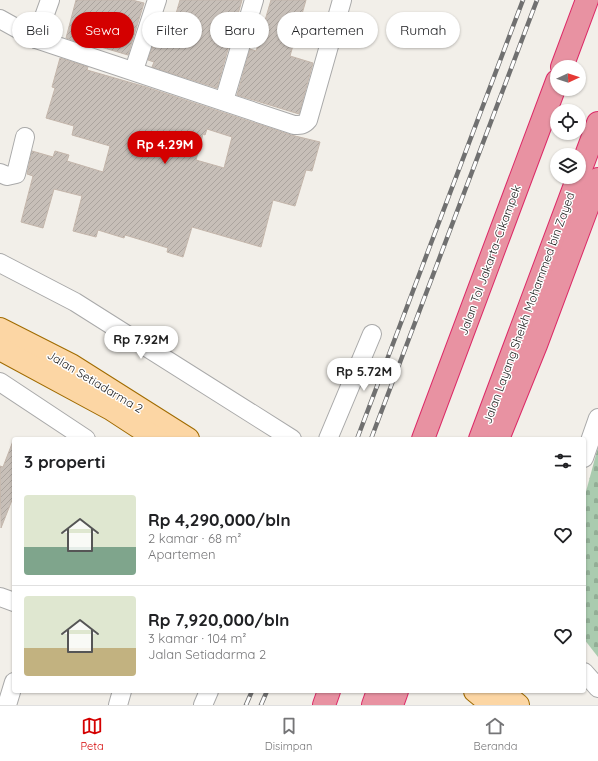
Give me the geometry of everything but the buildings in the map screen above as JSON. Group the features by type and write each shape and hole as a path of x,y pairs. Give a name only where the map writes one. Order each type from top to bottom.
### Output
{"highway":[{"path":"565,60 587,0"},
{"name":"Jalan Tol Jakarta–Cikampek","path":"424,437 551,96"},
{"path":"586,155 598,123"},
{"name":"Jalan Layang Sheikh Mohammed bin Zayed","path":"499,437 536,345 598,178"},
{"name":"Jalan Layang Sheikh Mohammed bin Zayed","path":"481,437 575,184"},
{"path":"509,437 598,204"},
{"path":"324,705 328,693"},
{"path":"373,705 377,693"},
{"path":"392,705 396,693"},
{"path":"403,705 407,693"}],"main road":[{"name":"Jalan Setiadarma 2","path":"0,329 71,365 185,437"},
{"name":"Jalan Setiadarma 2","path":"0,349 111,409 154,437"},
{"path":"477,693 492,705"},
{"path":"503,693 518,705"}],"street":[{"path":"46,12 50,0"},
{"path":"134,70 157,0"},
{"path":"224,101 254,0"},
{"path":"63,48 134,70 294,125 305,124 308,120 342,0"},
{"path":"0,18 12,25"},
{"path":"0,173 7,176 16,174 25,137"},
{"path":"0,264 76,302 289,437"},
{"path":"329,437 372,334"},
{"path":"0,382 83,437"},
{"path":"586,452 598,418"},
{"path":"0,597 12,601"},
{"path":"586,674 598,688"},
{"path":"7,705 12,689"},
{"path":"118,705 121,693"},
{"path":"203,705 208,693"}],"green space":[{"path":"598,447 598,657 586,642 586,492"}],"railway":[{"path":"358,437 523,0"},
{"path":"372,437 537,0"},
{"path":"246,705 251,693"},
{"path":"261,705 266,693"}]}
